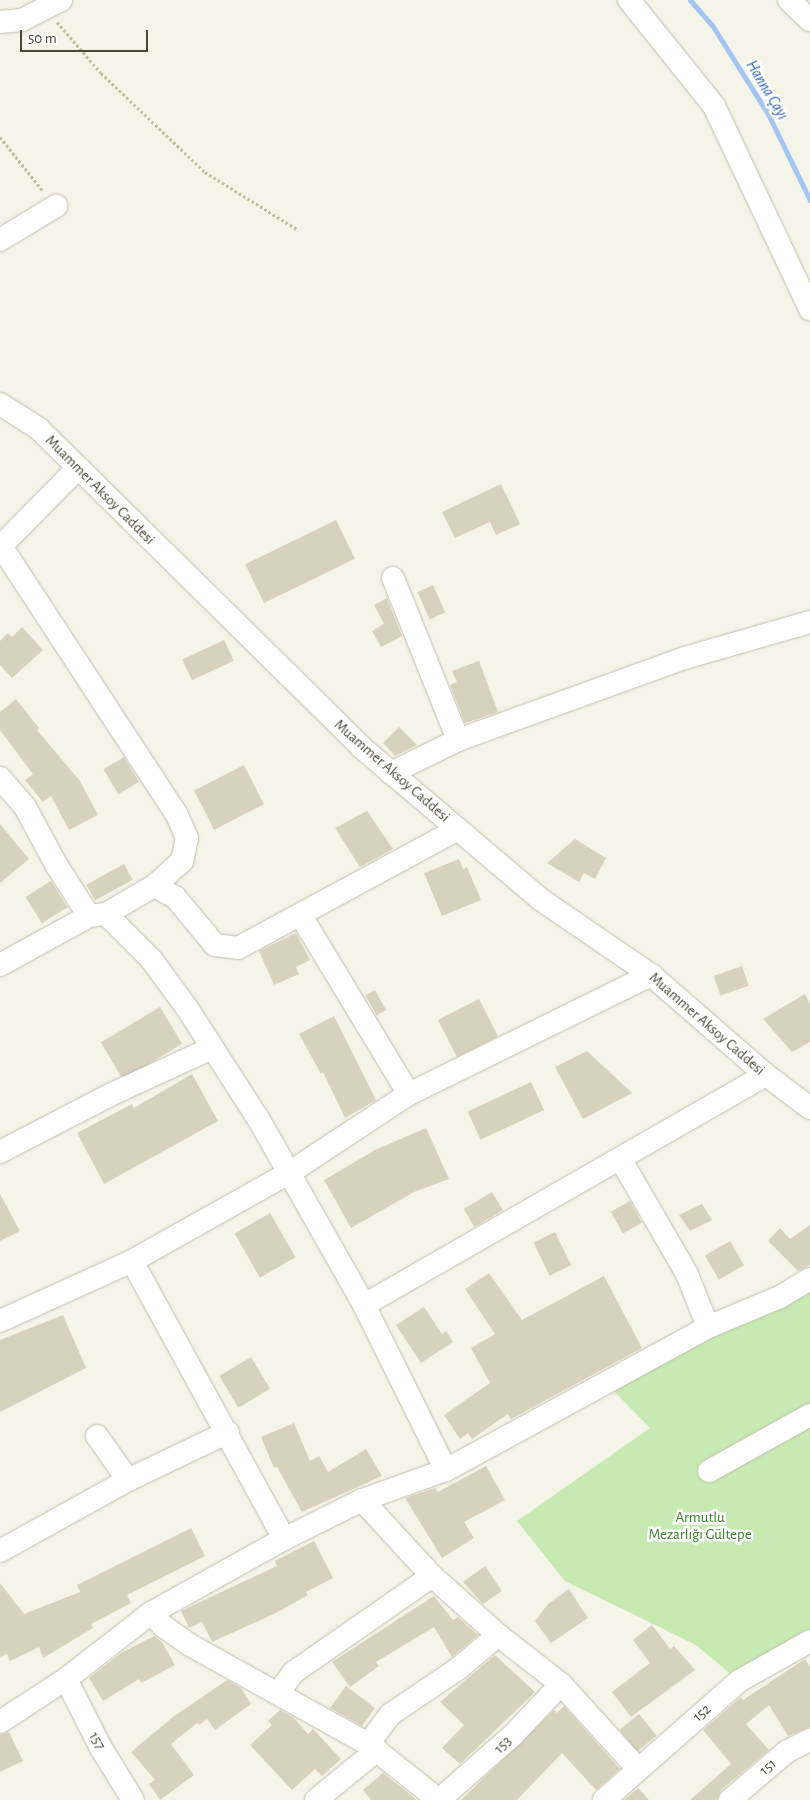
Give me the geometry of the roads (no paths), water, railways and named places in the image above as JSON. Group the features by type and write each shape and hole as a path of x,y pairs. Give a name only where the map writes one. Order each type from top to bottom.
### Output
{"street":[{"path":"789,0 810,20"},
{"path":"626,3 714,106 810,309"},
{"path":"0,22 22,20 53,4"},
{"path":"0,240 56,206"},
{"name":"Muammer Aksoy Caddesi","path":"0,404 38,428 361,747 540,899 651,975 766,1075 810,1108"},
{"path":"0,964 154,886 182,861 187,838 176,813 1,547 78,468"},
{"path":"393,578 458,740"},
{"path":"391,773 458,740 684,658 810,622"},
{"path":"0,778 25,807 57,866 98,915 151,959 212,1048 289,1173 364,1305 446,1470"},
{"path":"154,886 175,897 215,945 238,948 301,916 458,829"},
{"path":"301,916 409,1094"},
{"path":"0,1321 132,1261 289,1173 409,1094 651,975"},
{"path":"0,1152 110,1095 212,1048"},
{"path":"364,1305 621,1160 766,1075"},
{"path":"621,1160 687,1274 708,1327"},
{"path":"132,1261 228,1432 284,1539"},
{"path":"0,1722 66,1679 151,1613 284,1539 362,1500 446,1470 708,1327 780,1297 810,1279"},
{"path":"710,1471 810,1415"},
{"path":"0,1551 128,1480 228,1432"},
{"path":"97,1436 128,1480"},
{"path":"362,1500 432,1576 498,1635 561,1684 638,1769"},
{"path":"278,1693 294,1672 432,1576"},
{"path":"151,1613 163,1626 190,1645 373,1747 439,1800"},
{"path":"316,1800 373,1747 392,1714 459,1668 498,1635"},
{"name":"152","path":"604,1800 739,1681 810,1641"},
{"name":"157","path":"66,1679 101,1748 133,1800"},
{"name":"153","path":"439,1800 514,1735 561,1684"},
{"name":"151","path":"730,1800 786,1752 810,1740"}],"waterway":[{"name":"Hanna Çayı","path":"690,0 712,25 768,114 810,200"}],"park label":[{"name":"Armutlu Mezarlığı Gültepe","path":"700,1526"}]}
